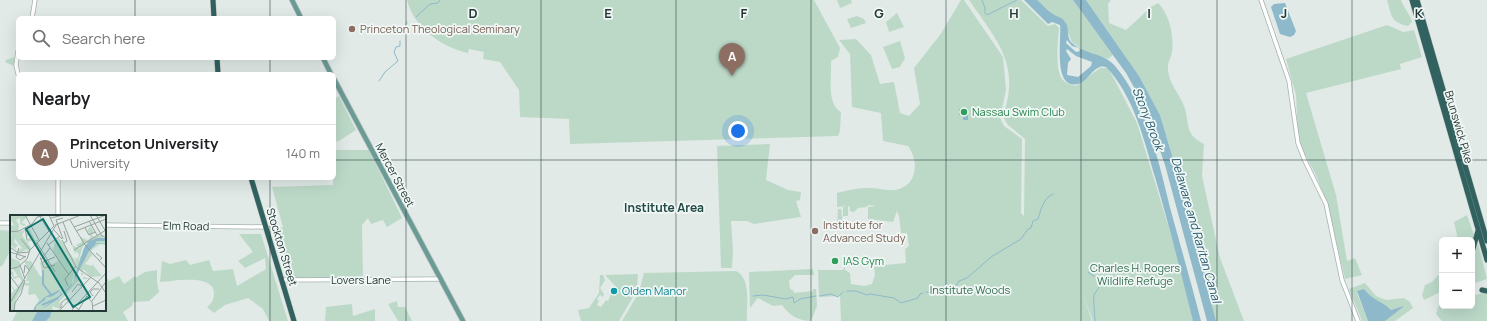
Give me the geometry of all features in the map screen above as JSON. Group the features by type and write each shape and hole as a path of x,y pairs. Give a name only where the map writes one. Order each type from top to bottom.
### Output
{"highway":[{"path":"213,0 214,16"},
{"name":"Brunswick Pike","path":"1412,0 1487,260"},
{"name":"Brunswick Pike","path":"1417,0 1487,241"},
{"path":"217,60 218,72"},
{"name":"Stockton Street","path":"252,180 294,321"},
{"path":"1475,241 1478,230"}],"main road":[{"path":"292,0 300,16"},
{"path":"323,60 330,72"},
{"name":"Mercer Street","path":"336,83 463,321"}],"street":[{"path":"31,16 35,0"},
{"path":"1262,0 1290,84 1298,143 1304,161 1326,204 1342,280 1358,321"},
{"path":"17,60 18,72"},
{"path":"58,180 58,215"},
{"name":"Elm Road","path":"106,224 266,227"},
{"name":"Lovers Lane","path":"281,280 441,279"}],"green space":[{"path":"407,0 814,0 840,48 838,57 831,61 831,89 833,103 841,112 840,131 838,136 570,144 569,119 520,117 519,90 500,62 483,59 484,52 469,49 468,53 458,50 430,35 416,19"},
{"path":"837,0 851,0 852,3 840,8"},
{"path":"961,0 964,0 1003,57 1006,90 1000,118 1004,126 1022,139 1021,213 1024,216 1025,139 1007,124 1003,116 1008,98 1008,67 997,41 969,0 1021,0 1048,26 1055,24 1059,28 1057,56 1059,71 1061,77 1067,83 1076,86 1100,68 1107,68 1111,73 1137,123 1197,321 1093,321 1083,295 1092,321 841,321 840,296 819,297 818,270 843,270 845,267 845,270 850,273 851,284 865,286 872,284 875,275 874,266 906,263 905,249 909,246 907,233 901,233 897,211 893,222 868,219 868,207 876,206 869,205 858,208 854,212 850,211 850,207 848,206 848,216 843,216 843,207 847,206 837,207 837,193 860,188 896,190 903,187 909,183 912,178 915,165 912,152 908,146 883,141 881,113 852,107 850,54 839,40 856,39 871,55 880,84 894,82 900,113 909,116 920,104 914,68 940,35"},
{"path":"1037,0 1073,0 1113,55 1108,59 1084,51 1072,42 1063,20 1053,14"},
{"path":"1086,0 1111,0 1108,4 1109,23 1126,30 1151,7 1158,3 1166,13 1172,33 1172,52 1168,65 1169,75 1172,84 1184,106 1190,132 1195,138 1204,144 1202,176 1220,258 1244,321 1216,321 1160,115 1139,76"},
{"path":"1387,0 1401,0 1412,22 1408,26 1393,18"},
{"path":"897,13 904,27 889,32 886,22"},
{"path":"857,16 864,19 866,23 851,28 847,19"},
{"path":"1387,25 1403,32 1414,30 1422,57 1400,64 1401,69 1306,93 1336,195 1347,261 1355,258 1362,275 1345,279 1328,205 1315,173 1302,149 1298,134 1296,95 1286,59"},
{"path":"900,41 905,58 900,67 892,69 883,47"},
{"path":"14,57 14,66 5,62 6,60"},
{"path":"339,96 356,130 337,142 336,139 336,98"},
{"path":"770,144 766,180 788,190 801,192 800,200 796,201 801,217 754,224 747,221 731,221 733,250 732,268 721,268 717,146"},
{"path":"336,150 369,150 402,218 387,227 383,220 371,224 368,218 362,225 363,280 288,280 273,231 283,227 272,187 333,185 333,180 336,180"},
{"path":"838,209 841,209 843,223 837,223"},
{"path":"1467,215 1474,237 1457,237 1454,222"},
{"path":"0,230 10,231 10,253 3,265 0,267"},
{"path":"239,234 261,234 288,321 269,321 263,309 248,298 225,305 214,313 207,307 212,302 214,294 212,287 208,283 192,280 160,282 162,261 170,264 186,260 190,265 209,260 213,271 233,269 237,286 266,269 265,258 245,268 238,261 253,252"},
{"path":"1478,243 1487,279 1475,283 1475,273 1475,250"},
{"path":"813,269 814,275 795,275 789,281 790,289 793,290 794,293 813,291 813,289 816,289 817,306 811,321 795,317 782,305 773,306 758,298 750,308 749,272"},
{"path":"157,270 159,292 149,301 133,302 132,306 123,312 128,321 46,321 50,317 52,311 106,311 106,277 109,281 119,276 124,284 135,276 135,278 145,272"},
{"path":"736,271 741,275 746,286 747,321 622,321 639,292 644,273"},
{"path":"638,274 637,290 619,321 581,321 578,310 589,308 599,293 600,275 603,275 605,280 600,288 604,294 603,297 600,295 597,299 599,301 597,305 601,307 606,300 608,301 611,294 613,295 618,289 605,275"},
{"path":"1439,274 1439,292 1424,300 1422,295 1425,285 1432,282"},
{"path":"1365,283 1376,296 1386,300 1404,298 1410,302 1413,308 1395,321 1385,321 1403,306 1391,310 1373,299 1364,289 1357,293 1368,321 1362,321 1349,289"},
{"path":"1487,292 1487,321 1442,321 1436,314 1439,305 1439,309 1475,309 1475,295"},
{"path":"397,301 398,307 405,307 412,321 398,321 388,304"},
{"path":"352,304 353,316 375,309 375,321 325,321 326,307"},
{"path":"17,311 37,311 32,321 12,321"}],"water":[{"name":"Stony Brook","path":"1024,0 1037,0 1062,19 1068,29 1071,42 1082,49 1110,61 1126,81 1136,98 1157,157 1201,321 1193,321 1147,148 1137,119 1124,91 1106,67 1097,68 1084,81 1078,84 1070,84 1064,79 1060,61 1060,25 1052,22 1048,24","holes":["1067,40 1072,46 1079,48 1080,51 1076,52 1066,43","1067,49 1076,56 1092,62 1091,66 1078,77 1067,75 1068,63 1071,59 1066,51"]},
{"path":"1073,0 1086,0 1139,76 1160,115 1216,321 1207,321 1165,165 1144,105 1126,73"},
{"path":"1285,3 1296,31 1294,35 1290,37 1280,34 1271,7 1274,4"},
{"name":"Nassau Swim Club","path":"959,109 968,109 968,120 963,120 963,117 966,115 959,115"},
{"path":"1364,289 1367,293 1391,310 1403,307 1385,321 1368,321 1357,291"},
{"path":"37,311 52,311 50,317 46,321 32,321"}],"waterway":[{"path":"416,17 430,4 438,3 440,0"},
{"path":"982,0 985,13 987,15 1017,0"},
{"path":"402,34 407,22"},
{"path":"379,81 385,72 398,61 394,52 396,47 400,46 400,41"},
{"path":"926,292 934,293 945,285 955,287 959,281 967,278 991,257 1021,239 1028,229 1031,228 1033,221 1038,219 1041,208 1047,198 1053,194"},
{"path":"1088,272 1101,281 1094,295 1095,321"},
{"path":"847,291 856,291 867,295 870,294 894,298 901,303 918,298 920,294 923,293"},
{"path":"820,296 831,294 838,297 843,292"},
{"path":"753,296 763,295 786,299 793,297 794,303 800,299 816,296"}],"place":[{"name":"Princeton Theological Seminary","path":"352,29"},
{"name":"Princeton University","path":"732,76"},
{"name":"Nassau Swim Club","path":"964,112"},
{"name":"Institute for Advanced Study","path":"815,231"},
{"name":"IAS Gym","path":"835,261"},
{"name":"Olden Manor","path":"614,291"}],"district":[{"name":"Institute Area","path":"664,208"}],"water label":[{"name":"Delaware and Raritan Canal","path":"1196,230"}],"park label":[{"name":"Charles H. Rogers Wildlife Refuge","path":"1135,274"},
{"name":"Institute Woods","path":"970,290"}]}
